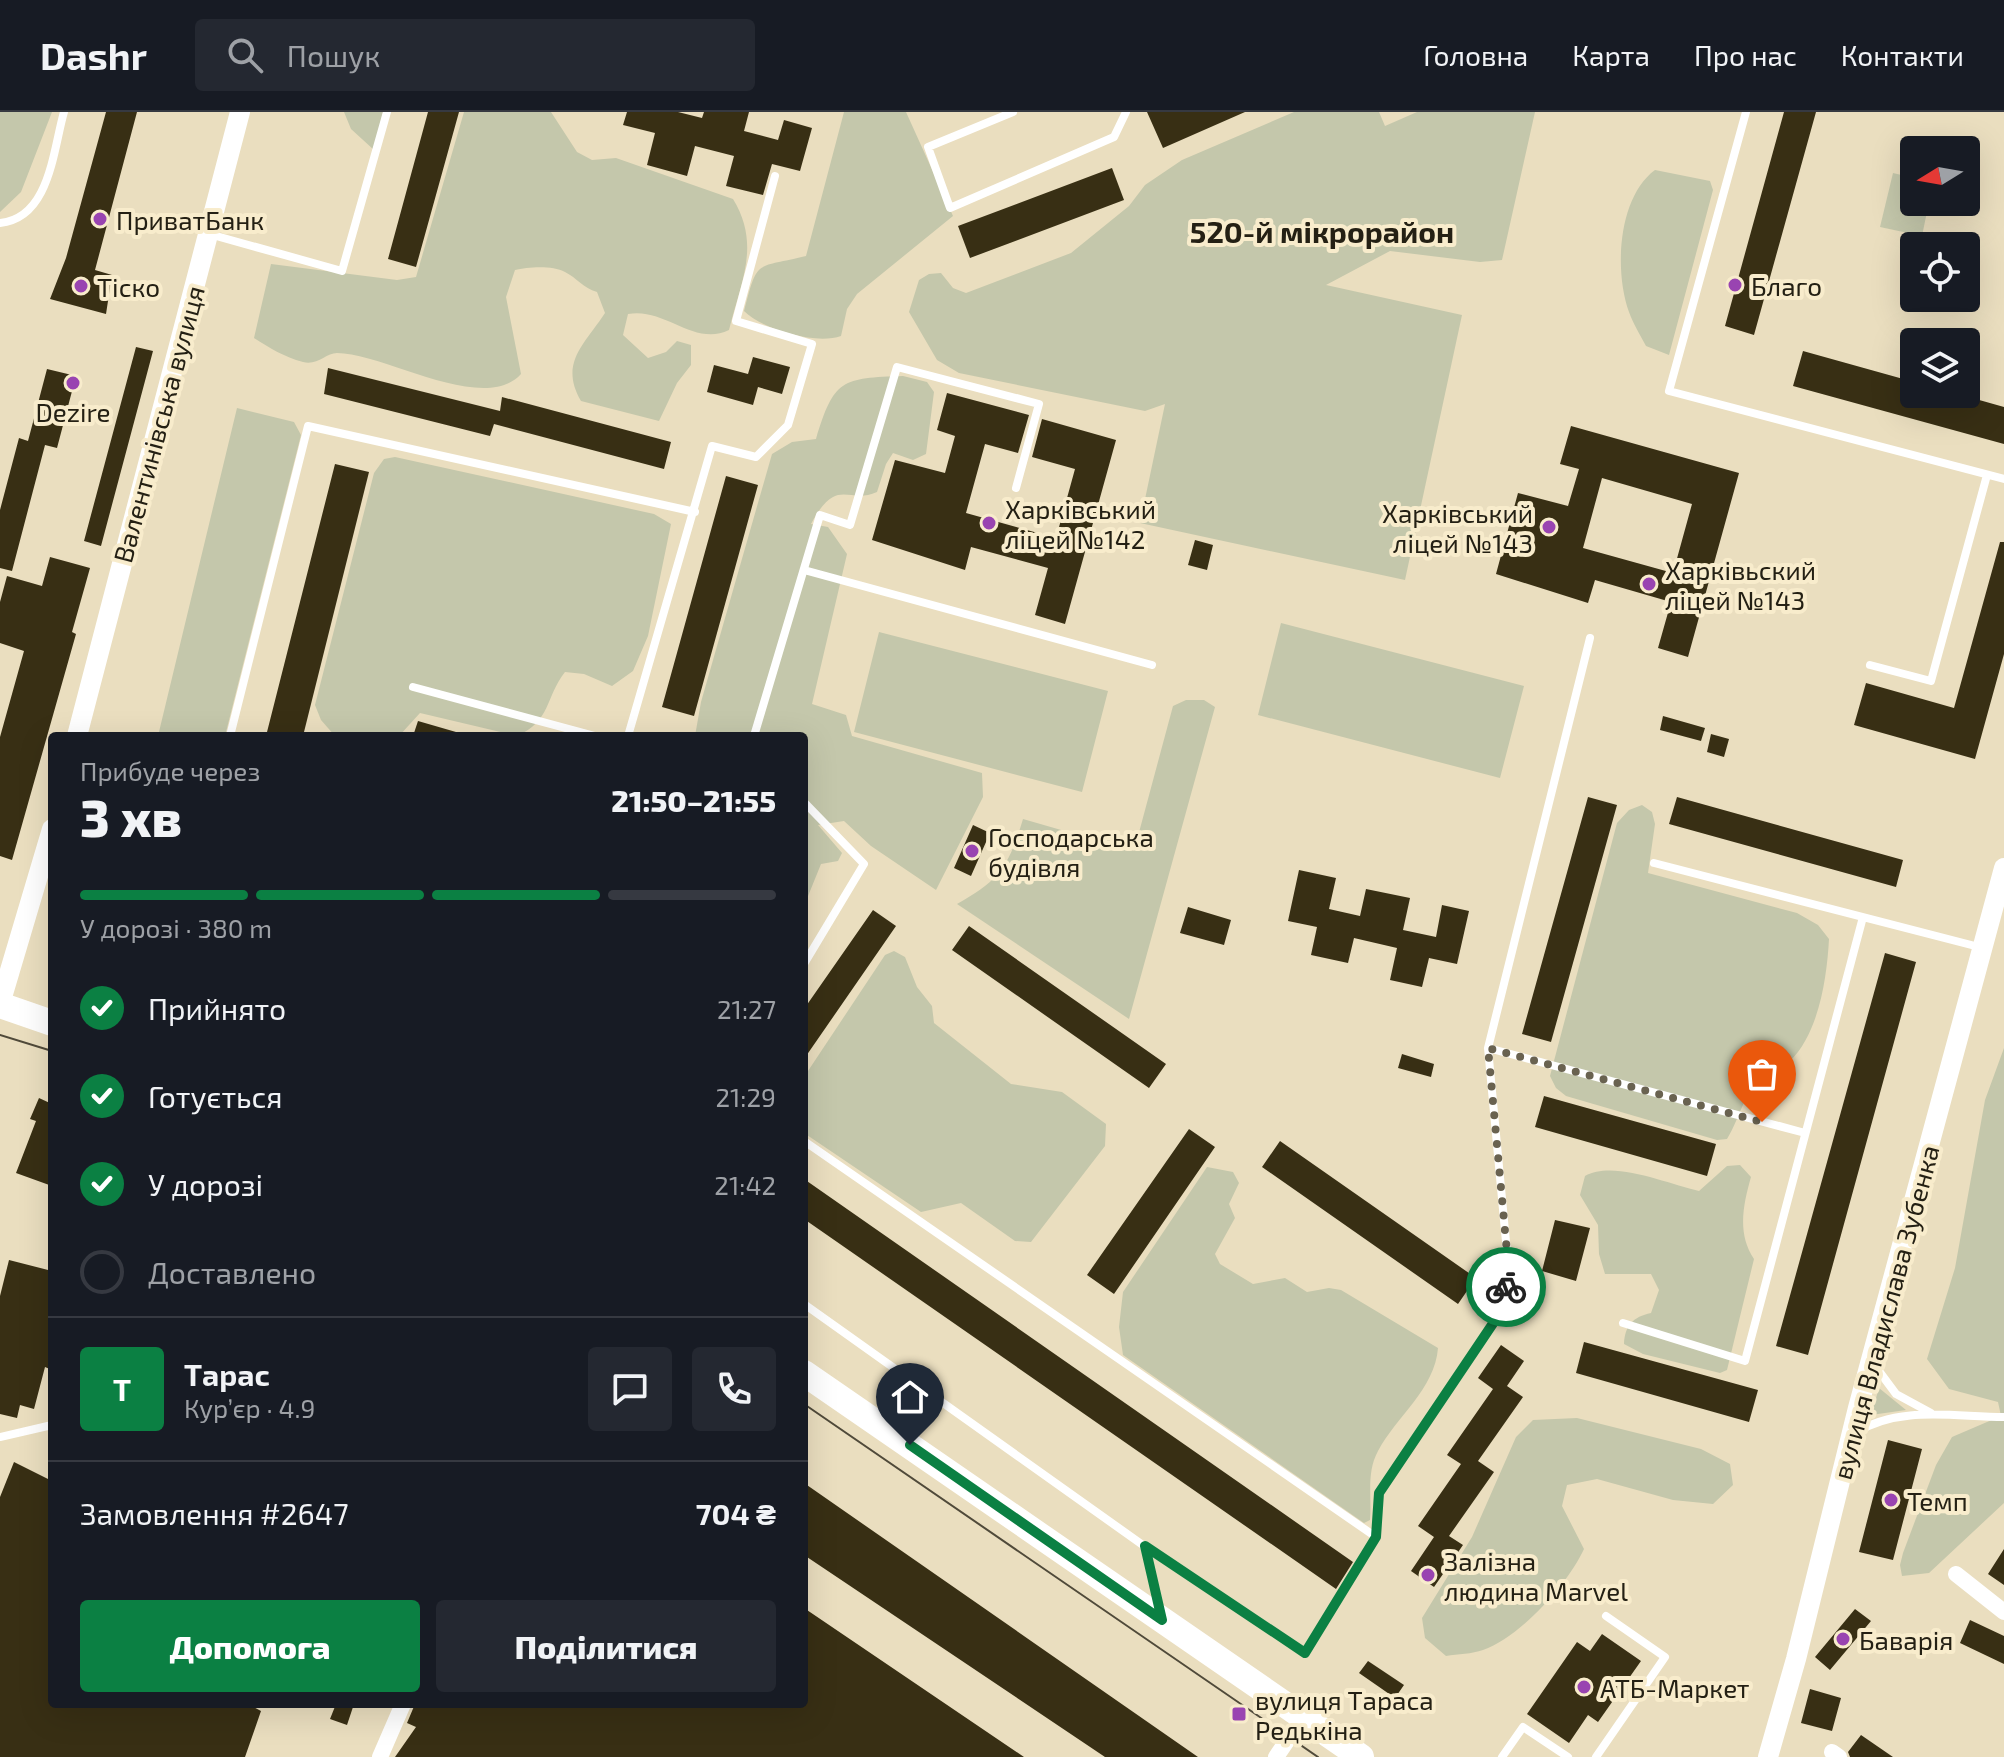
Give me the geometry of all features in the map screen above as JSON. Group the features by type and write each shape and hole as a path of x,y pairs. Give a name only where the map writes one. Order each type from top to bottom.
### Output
{"main road":[{"path":"0,1004 48,1022"},
{"path":"808,1376 1361,1757"}],"street":[{"name":"Валентинівська вулиця","path":"78,732 240,112"},
{"path":"0,1004 48,842"},
{"name":"вулиця Владислава Зубенка","path":"1768,1757 2004,868"},
{"path":"1956,1574 2004,1612"},
{"path":"380,1757 401,1708"},
{"path":"1276,1757 1304,1716"}],"lane":[{"path":"0,223 22,216 42,193 64,112"},
{"path":"207,234 342,271 387,112"},
{"path":"1013,112 928,147 950,208 1114,137 1126,112"},
{"path":"1746,112 1669,391 2004,479"},
{"path":"629,732 712,446 756,457 788,425 812,344 736,321 775,176"},
{"path":"755,732 820,515 850,525 897,367 1039,404 1016,488"},
{"path":"231,732 308,426 695,512"},
{"path":"1870,665 1931,681 1987,475"},
{"path":"804,570 1152,665"},
{"path":"808,1307 1145,1546 1305,1653 1376,1537 1379,1493 1500,1313 1509,1274 1488,1048 1590,638"},
{"path":"413,687 580,732"},
{"path":"808,806 864,864 808,958"},
{"path":"1654,863 1984,948"},
{"path":"1623,1323 1745,1361 1863,917"},
{"path":"1488,1048 1805,1133"},
{"path":"808,1144 1376,1537"},
{"path":"1871,1360 1896,1394 1931,1413"},
{"path":"1851,1436 1883,1421 1931,1413 2004,1417"},
{"path":"0,1437 48,1426"},
{"path":"1145,1546 1162,1620"},
{"path":"1596,1757 1665,1657 1606,1616"},
{"path":"1502,1757 1523,1727 1568,1757"}],"green space":[{"path":"0,112 52,112 21,192 0,212"},
{"path":"344,112 383,112 374,150 351,129"},
{"path":"464,112 551,112 577,152 592,160 616,158 733,199 746,232 747,248 743,279 729,330 704,334 654,316 628,314 623,335 648,358 666,352 677,341 691,345 691,365 677,383 659,421 581,401 575,388 573,365 582,345 605,313 597,292 554,268 515,270 506,297 521,374 504,385 483,388 459,385 337,353 308,363 283,355 254,338 271,264 397,280 416,277"},
{"path":"844,112 906,112 953,216 857,294 847,309 841,336 804,337 776,330 744,311 752,281 761,268 806,256"},
{"path":"1294,112 1379,112 1385,126 1417,112 1535,112 1502,260 1480,262 1390,251 1326,285 1462,315 1405,580 1140,523 1165,404 1145,411 959,373 937,360 909,312 919,280 929,274 941,273 953,288 966,293 1071,253 1129,206 1145,185 1182,160"},
{"path":"1655,170 1710,181 1713,190 1669,355 1646,346 1629,312 1622,276 1622,236 1627,216 1633,198"},
{"path":"1893,173 1900,175 1900,216 1926,216 1923,232 1880,227"},
{"path":"903,376 927,382 934,392 926,454 913,460 893,453 877,492 836,496 828,500 811,524 828,527 847,554 812,704 846,715 852,736 982,773 983,797 936,890 871,846 844,821 818,825 842,853 838,861 821,864 808,896 808,732 696,732 701,702 772,454 792,442 816,439 835,393 853,381"},
{"path":"237,408 294,422 301,435 226,732 159,732"},
{"path":"395,457 654,514 671,524 648,636 633,671 612,686 584,674 565,672 542,716 524,732 500,732 420,713 403,732 332,732 321,720 315,705 374,473 384,459"},
{"path":"1281,623 1524,686 1500,778 1258,715"},
{"path":"879,632 1108,691 1082,792 854,732"},
{"path":"1186,700 1204,700 1215,707 1129,1019 957,904 983,888 1000,870 1013,849 1023,819 1134,851 1173,706"},
{"path":"1642,805 1652,812 1655,824 1648,873 1797,913 1818,925 1829,939 1820,1004 1808,1035 1790,1061 1766,1073 1757,1082 1727,1139 1717,1140 1566,1096 1556,1088 1550,1076 1617,823 1629,810"},
{"path":"894,951 905,957 917,987 932,1006 934,1023 1011,1084 1062,1092 1106,1124 1105,1146 1031,1242 1015,1241 961,1203 921,1212 808,1136 808,1071 885,955"},
{"path":"2004,1048 2004,1503 1929,1573 1902,1576 1900,1565 1903,1553 1936,1465 1952,1437 2001,1416 1998,1402 1949,1389 1927,1359 1955,1268 1985,1100"},
{"path":"1740,1165 1751,1177 1743,1229 1754,1259 1727,1370 1720,1373 1643,1354 1624,1344 1631,1323 1651,1313 1659,1290 1651,1274 1605,1274 1599,1254 1598,1225 1580,1195 1585,1176 1597,1172 1625,1172 1699,1191 1727,1166"},
{"path":"1207,1167 1233,1172 1239,1183 1229,1204 1235,1218 1215,1254 1220,1264 1253,1284 1285,1278 1307,1292 1329,1288 1341,1290 1438,1348 1430,1377 1374,1459 1370,1520 1364,1523 1123,1355 1119,1327 1123,1292"},
{"path":"1879,1388 1906,1410 1871,1415"},
{"path":"1577,1418 1701,1449 1730,1464 1733,1485 1713,1504 1673,1500 1597,1479 1567,1485 1562,1506 1584,1549 1567,1578 1541,1608 1512,1634 1479,1651 1446,1656 1425,1638 1422,1618 1472,1537 1516,1437 1533,1420"}],"building":[{"path":"106,112 137,112 95,270 112,275 106,314 50,299 66,258"},
{"path":"428,112 459,112 416,267 388,259"},
{"path":"627,112 678,112 702,118 704,112 749,112 744,131 778,140 784,120 812,128 800,171 772,164 763,195 726,186 734,156 695,146 687,176 647,165 655,133 623,125"},
{"path":"1147,112 1245,112 1163,148"},
{"path":"1784,112 1816,112 1754,335 1725,326"},
{"path":"1112,168 1124,200 970,258 958,226"},
{"path":"136,347 153,351 101,546 84,541"},
{"path":"1803,351 1900,378 1900,408 1980,408 1980,400 2004,407 2004,444 1793,386"},
{"path":"753,357 790,367 782,394 758,387 753,405 707,392 714,365 748,374"},
{"path":"328,368 500,411 502,397 671,442 664,469 494,424 490,436 324,394"},
{"path":"47,369 76,376 57,448 45,445 12,571 0,568 0,510 19,438 28,441"},
{"path":"947,393 1029,415 1018,453 985,444 966,513 1056,538 1075,469 1032,457 1042,419 1116,440 1065,624 1035,615 1048,568 971,547 965,570 872,540 895,460 945,473 955,436 937,430"},
{"name":"Харківський ліцей №143","path":"1571,426 1739,473 1688,657 1658,648 1671,602 1595,580 1588,603 1496,574 1518,493 1568,506 1579,469 1560,464","holes":["1602,478 1692,504 1673,573 1583,548"]},
{"path":"335,464 369,472 304,732 267,732"},
{"path":"726,476 758,485 694,716 662,707"},
{"path":"1195,540 1213,545 1207,570 1188,565"},
{"path":"2000,542 2004,542 2004,654 1975,759 1854,725 1866,683 1954,708"},
{"path":"50,557 90,568 72,632 76,634 12,860 0,856 0,737 24,651 0,643 0,602 7,576 42,586"},
{"path":"1663,716 1705,728 1701,741 1660,730"},
{"path":"418,721 456,732 414,732"},
{"path":"1711,734 1729,739 1724,757 1707,752"},
{"path":"1588,797 1617,805 1551,1042 1522,1034"},
{"path":"1677,797 1903,860 1896,887 1669,824"},
{"name":"Господарська будівля","path":"973,825 990,833 971,876 954,868"},
{"path":"1299,870 1336,878 1329,909 1360,916 1366,889 1410,898 1403,930 1436,937 1442,905 1469,911 1457,964 1429,958 1422,987 1390,980 1397,948 1354,938 1348,963 1311,955 1317,927 1288,921"},
{"path":"1188,907 1231,920 1224,945 1180,933"},
{"path":"873,910 896,926 808,1053 808,1003"},
{"path":"969,926 1166,1064 1149,1088 952,950"},
{"path":"1885,953 1916,962 1808,1355 1776,1346"},
{"path":"1402,1054 1434,1064 1431,1077 1398,1068"},
{"path":"1544,1096 1716,1144 1707,1176 1535,1127"},
{"path":"39,1098 48,1102 48,1185 16,1173 36,1121 30,1119"},
{"path":"1189,1129 1215,1147 1114,1294 1087,1275"},
{"path":"1280,1141 1476,1278 1458,1304 1262,1167"},
{"path":"808,1182 1353,1562 1336,1589 808,1222"},
{"path":"1555,1220 1590,1228 1576,1281 1542,1271"},
{"path":"9,1260 48,1270 48,1368 45,1367 34,1409 20,1405 17,1418 0,1414 0,1296"},
{"path":"1584,1342 1758,1390 1749,1422 1576,1373"},
{"path":"1501,1345 1524,1361 1507,1386 1523,1397 1478,1461 1494,1472 1449,1536 1463,1545 1434,1587 1411,1571 1434,1537 1418,1526 1461,1464 1447,1455 1493,1389 1478,1378"},
{"name":"Темп","path":"1888,1440 1922,1449 1893,1560 1859,1552"},
{"path":"14,1462 48,1479 48,1708 255,1708 261,1711 245,1757 0,1757 0,1497"},
{"path":"808,1486 1198,1757 1105,1757 808,1558"},
{"path":"2004,1549 2004,1585 1988,1574"},
{"name":"Баварія","path":"1855,1609 1871,1621 1830,1670 1815,1657"},
{"path":"808,1611 1024,1757 395,1757 416,1727 407,1723 413,1708 808,1708"},
{"path":"1970,1620 2004,1636 2004,1664 1960,1643"},
{"name":"АТБ-Маркет","path":"1602,1634 1641,1661 1598,1722 1588,1715 1569,1743 1527,1714 1577,1642 1590,1651"},
{"path":"1368,1661 1404,1685 1395,1698 1359,1673"},
{"path":"1810,1689 1841,1698 1832,1731 1801,1723"},
{"path":"334,1708 353,1708 347,1725 330,1719"},
{"path":"1861,1735 1893,1757 1850,1757 1848,1752"}],"tram line":[{"path":"0,1035 48,1050"},
{"path":"808,1407 1318,1757"}],"way so far":[{"path":"1506,1287 1509,1274 1488,1048 1762,1122"}],"place":[{"name":"ПриватБанк","path":"100,219"},
{"name":"Благо","path":"1735,285"},
{"name":"Тіско","path":"81,286"},
{"name":"Dezire","path":"73,383"},
{"name":"Харківський ліцей №142","path":"989,523"},
{"name":"Харківський ліцей №143","path":"1549,527"},
{"name":"Харківьский ліцей №143","path":"1649,584"},
{"name":"Господарська будівля","path":"972,851"},
{"name":"Темп","path":"1891,1500"},
{"name":"Залізна людина Marvel","path":"1428,1575"},
{"name":"Баварія","path":"1843,1639"},
{"name":"АТБ-Маркет","path":"1584,1687"},
{"name":"вулиця Тараса Редькіна","path":"1239,1714"}],"district":[{"name":"520-й мікрорайон","path":"1322,231"}],"route":[{"path":"910,1445 1162,1620 1145,1546 1305,1653 1376,1537 1379,1493 1500,1313 1506,1287"}]}
